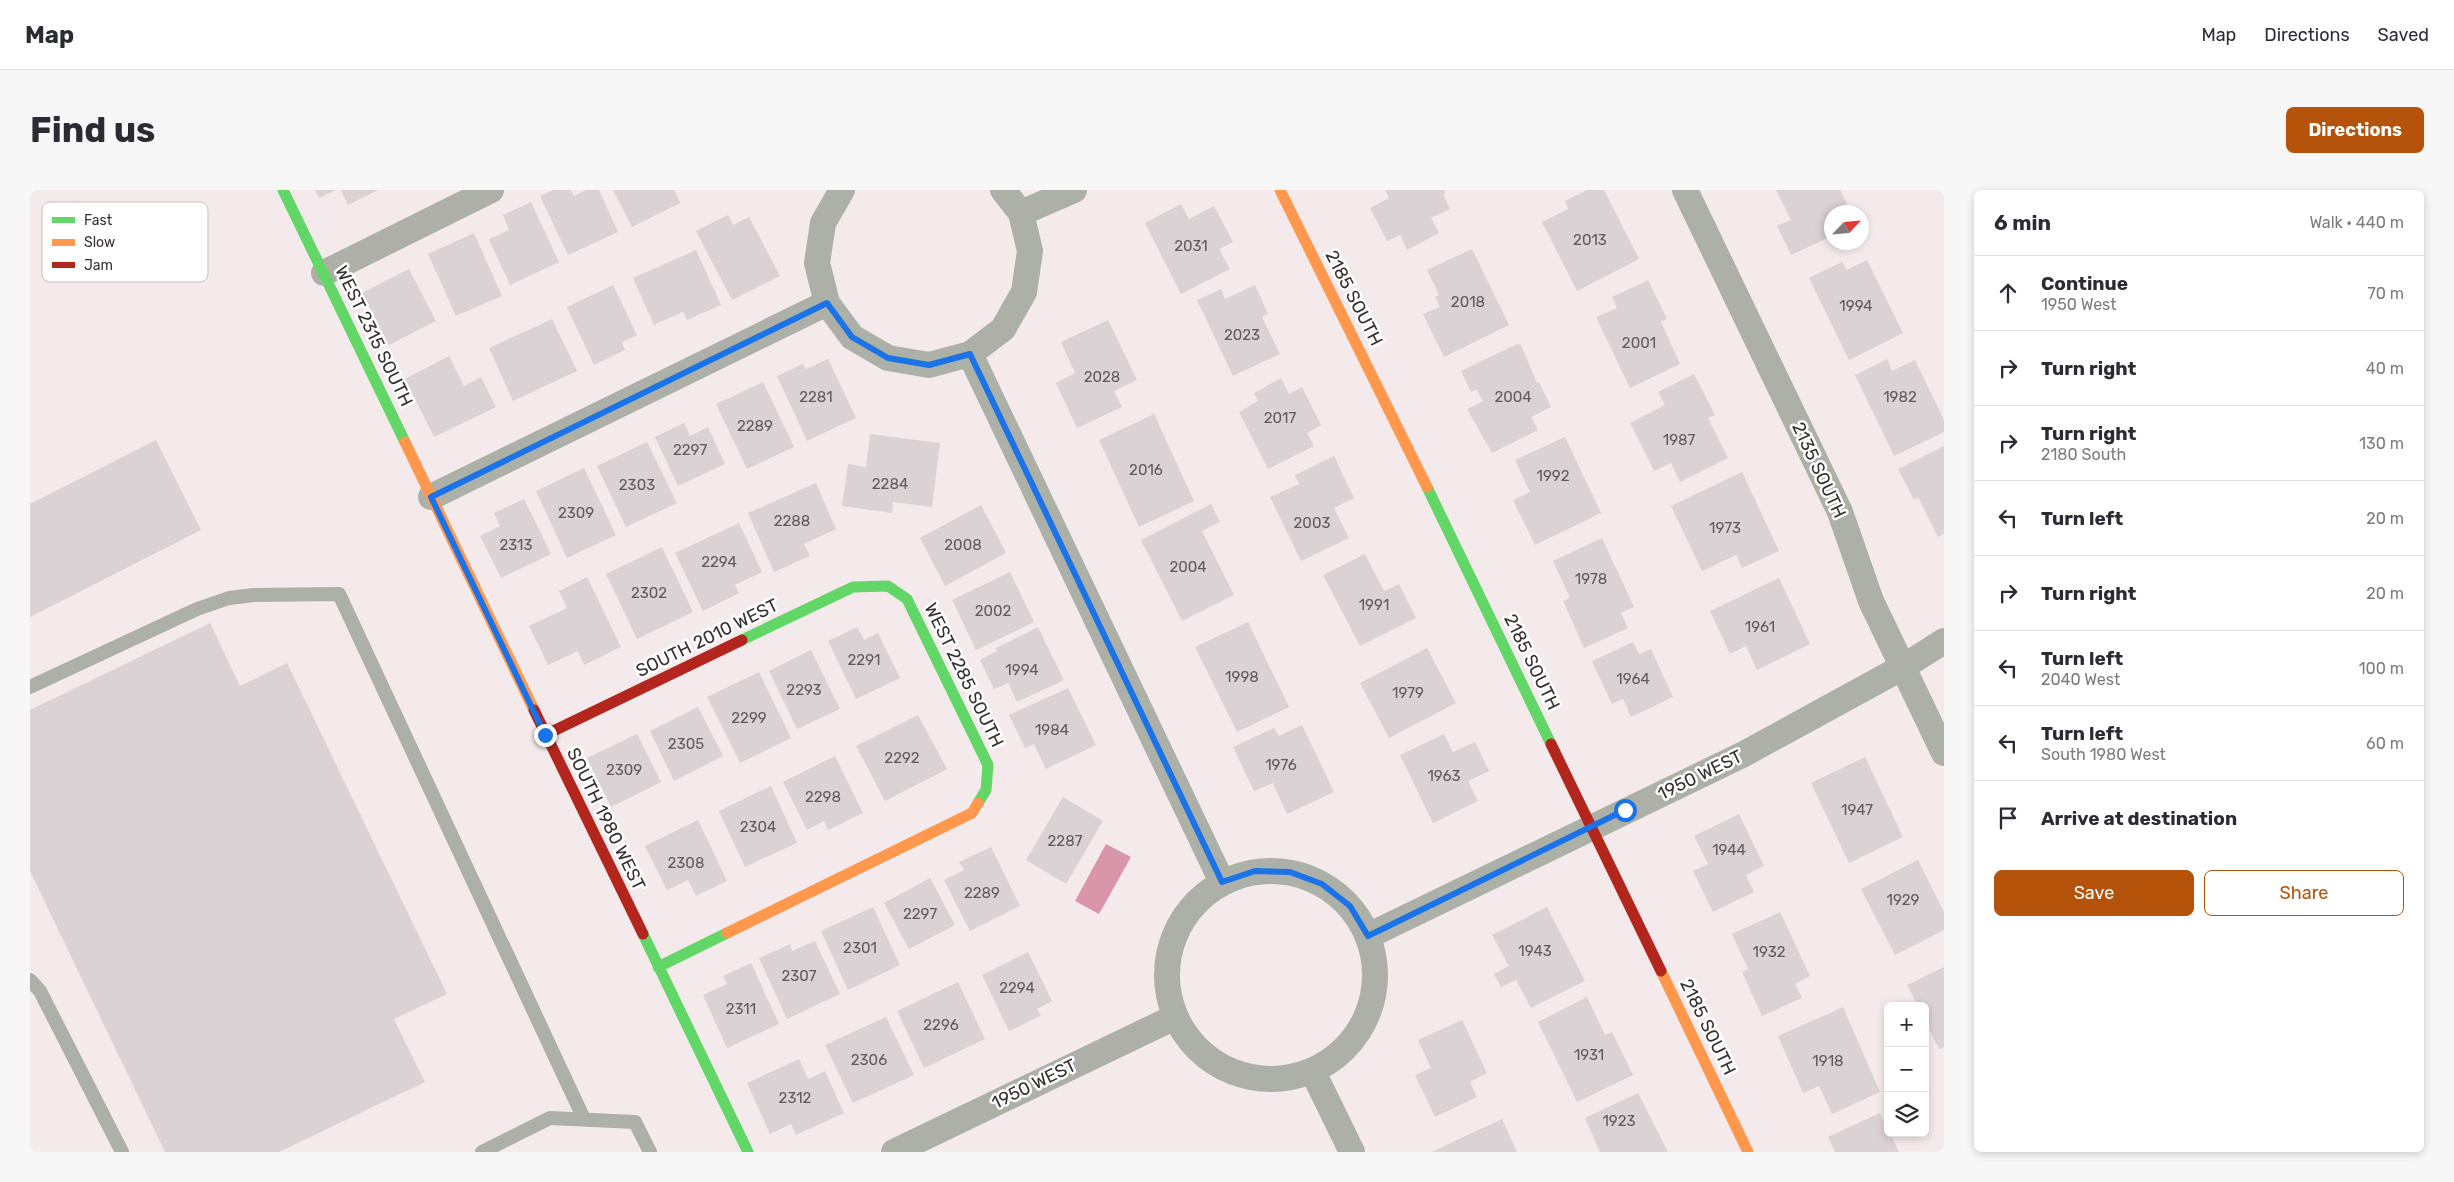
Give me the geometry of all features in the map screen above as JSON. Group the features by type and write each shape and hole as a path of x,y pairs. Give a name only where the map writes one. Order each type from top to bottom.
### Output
{"street":[{"name":"WEST 2315 SOUTH","path":"283,190 431,497"},
{"path":"324,273 491,190"},
{"path":"842,190 823,223 817,263 827,303 852,337 888,358 929,365 970,354 1003,329 1024,292 1030,251 1021,214 1003,190"},
{"path":"1021,214 1074,190"},
{"name":"2185 SOUTH","path":"1280,190 1382,393 1748,1152"},
{"name":"2135 SOUTH","path":"1685,190 1840,512 1861,577 1944,753"},
{"path":"431,497 827,303"},
{"path":"970,354 1222,882"},
{"name":"SOUTH 1980 WEST","path":"431,497 748,1152"},
{"name":"SOUTH 2010 WEST","path":"545,735 853,587 888,586"},
{"name":"WEST 2285 SOUTH","path":"658,967 972,813 986,790 988,765 907,599 888,586"},
{"name":"1950 WEST","path":"1368,936 1744,754 1903,667 1944,641"},
{"path":"1255,871 1290,872 1322,884 1350,906 1368,936 1376,975 1368,1015 1346,1049 1313,1072 1273,1081 1233,1073 1198,1051 1174,1017 1166,979 1172,940 1192,906 1222,882 1255,871"},
{"name":"1950 WEST","path":"896,1151 1174,1017"},
{"path":"1313,1072 1352,1152"}],"lane":[{"path":"30,687 197,609 229,598 254,595 339,594 584,1119"},
{"path":"30,980 40,991 122,1152"},
{"path":"482,1152 550,1118 635,1122 650,1152"}],"shaded area":[{"path":"1106,844 1131,857 1099,914 1075,901"}],"building":[{"path":"315,190 336,190 319,198"},
{"path":"341,190 378,190 348,205"},
{"path":"553,190 571,190 574,196 586,190 599,190 618,232 568,255 540,196"},
{"path":"613,190 674,190 680,203 632,227"},
{"path":"1385,190 1444,190 1446,193 1443,194 1450,209 1431,218 1439,233 1407,250 1400,235 1387,241 1370,208 1389,198"},
{"path":"1587,190 1604,190 1639,259 1577,291 1542,222 1568,209 1565,201"},
{"path":"1776,190 1840,190 1848,205 1824,205 1824,240 1791,255 1777,226 1791,220"},
{"path":"531,202 559,262 510,285 489,239 509,230 503,215"},
{"path":"1181,204 1189,219 1214,206 1233,242 1219,249 1230,269 1181,294 1145,223"},
{"path":"728,215 733,225 749,217 780,276 732,300 696,231"},
{"path":"474,233 502,296 456,316 428,254"},
{"path":"1472,249 1509,325 1444,357 1423,314 1440,307 1435,297 1439,295 1427,270"},
{"path":"696,250 721,305 687,320 683,312 654,325 633,278"},
{"path":"1867,260 1903,333 1849,360 1809,278 1842,262 1847,270"},
{"path":"409,269 436,321 389,345 362,293"},
{"path":"1648,280 1667,319 1661,322 1680,364 1630,388 1596,317 1617,308 1612,297"},
{"path":"613,285 637,335 622,342 625,350 594,365 567,307"},
{"path":"1255,285 1268,314 1262,317 1280,354 1233,376 1197,300 1221,289 1225,299"},
{"path":"552,319 577,371 513,401 489,348"},
{"path":"1108,320 1137,380 1114,391 1122,407 1077,428 1056,383 1075,373 1061,342"},
{"path":"1517,344 1521,345 1537,383 1539,382 1551,407 1531,417 1538,430 1492,453 1467,409 1483,401 1477,390 1471,392 1461,371"},
{"path":"449,356 464,386 481,377 496,407 434,437 405,379"},
{"path":"828,359 856,418 807,441 777,376 803,364 806,369"},
{"path":"1887,359 1892,371 1915,360 1944,420 1944,432 1894,456 1855,375"},
{"path":"1694,374 1715,415 1708,418 1728,458 1680,482 1671,463 1654,471 1630,423 1665,405 1658,392"},
{"path":"1281,378 1289,394 1302,387 1321,425 1307,433 1314,446 1268,469 1239,412 1258,401 1254,393"},
{"path":"763,382 794,447 747,469 716,404"},
{"path":"1154,414 1194,501 1139,527 1099,440"},
{"path":"684,423 690,436 708,427 725,464 678,486 655,437"},
{"path":"870,434 940,443 932,507 893,502 892,513 842,506 848,464 866,467"},
{"path":"1565,437 1601,513 1535,545 1513,500 1530,492 1515,460"},
{"path":"156,440 201,530 30,617 30,504"},
{"path":"647,442 677,503 626,527 597,466"},
{"path":"1944,446 1944,534 1938,537 1918,497 1914,500 1898,469"},
{"path":"1334,456 1354,498 1334,508 1349,538 1301,561 1270,497 1299,484 1295,475"},
{"path":"584,468 616,535 567,558 536,491"},
{"path":"1742,472 1779,551 1742,568 1736,555 1702,571 1671,506"},
{"path":"816,483 836,529 804,544 810,556 774,572 748,513"},
{"path":"524,499 551,554 501,578 480,536 500,526 494,513"},
{"path":"1211,504 1220,522 1202,531 1234,595 1182,621 1141,540"},
{"path":"981,505 1006,553 945,586 920,538"},
{"path":"739,523 762,572 735,585 739,593 703,611 675,553"},
{"path":"1602,538 1634,607 1621,613 1628,628 1584,648 1563,601 1570,598 1553,561"},
{"path":"662,547 693,612 637,639 606,574"},
{"path":"1365,554 1384,591 1399,584 1416,618 1360,646 1323,575"},
{"path":"1010,572 1034,622 976,650 952,600"},
{"path":"587,577 621,647 584,665 578,651 548,665 529,626 567,608 559,591"},
{"path":"1779,578 1810,644 1757,670 1746,646 1730,654 1710,611"},
{"path":"1248,622 1289,707 1237,732 1195,647"},
{"path":"210,623 240,686 287,663 447,994 394,1019 425,1082 279,1152 165,1152 30,871 30,710"},
{"path":"857,627 864,640 878,633 900,678 856,699 828,641"},
{"path":"1038,627 1064,680 1017,702 1008,683 994,689 980,660 997,651 996,648"},
{"path":"1633,642 1639,654 1651,649 1673,697 1631,717 1623,699 1612,704 1592,661"},
{"path":"1427,648 1456,703 1389,738 1360,683"},
{"path":"811,650 840,709 797,729 769,671"},
{"path":"759,672 791,738 740,763 707,697"},
{"path":"1068,688 1096,745 1046,769 1034,744 1025,748 1009,715"},
{"path":"698,707 723,756 674,781 650,731"},
{"path":"918,715 947,769 885,801 856,746"},
{"path":"1302,725 1334,792 1287,814 1273,783 1254,791 1233,747 1274,728 1279,736"},
{"path":"637,734 661,782 611,807 587,758"},
{"path":"1444,734 1453,752 1475,742 1489,771 1468,781 1478,801 1433,823 1400,755"},
{"path":"835,756 863,813 828,830 824,821 807,830 783,782"},
{"path":"1865,757 1903,837 1849,863 1811,783"},
{"path":"771,786 797,843 745,867 719,811"},
{"path":"1063,797 1103,821 1066,884 1026,860"},
{"path":"1739,814 1764,866 1746,875 1754,892 1713,912 1693,871 1708,864 1694,836"},
{"path":"698,820 727,881 696,896 688,880 667,890 645,846"},
{"path":"991,847 1020,906 970,931 944,880 964,870 959,862"},
{"path":"1918,860 1944,912 1944,930 1895,955 1861,889"},
{"path":"930,878 955,925 909,949 884,903"},
{"path":"873,907 900,965 848,990 821,931"},
{"path":"1547,907 1585,981 1531,1008 1516,980 1501,987 1494,974 1509,966 1492,935"},
{"path":"1780,912 1810,976 1795,984 1802,998 1762,1016 1742,972 1748,969 1732,934"},
{"path":"815,941 840,994 787,1019 759,958 790,944 792,951"},
{"path":"1028,952 1052,1001 1037,1009 1041,1016 1009,1031 982,975"},
{"path":"751,963 779,1024 727,1048 703,995 727,984 723,976"},
{"path":"1944,967 1944,1047 1939,1049 1929,1029 1929,1002 1916,1002 1907,985"},
{"path":"958,982 985,1039 924,1068 897,1011"},
{"path":"1587,997 1605,1035 1612,1032 1633,1075 1577,1102 1538,1022"},
{"path":"1843,1007 1880,1092 1832,1114 1819,1086 1803,1093 1778,1036"},
{"path":"886,1017 914,1075 853,1103 825,1045"},
{"path":"1462,1020 1487,1073 1470,1082 1477,1097 1435,1117 1415,1075 1431,1068 1418,1040"},
{"path":"799,1059 808,1079 825,1071 844,1113 796,1135 791,1124 770,1134 747,1083"},
{"path":"1638,1093 1668,1152 1600,1152 1585,1118"},
{"path":"1880,1113 1884,1123 1884,1137 1892,1137 1899,1152 1835,1152 1828,1137"},
{"path":"1502,1119 1517,1152 1431,1152"}],"traffic: fast":[{"path":"283,190 405,442"},
{"path":"1427,487 1551,744"},
{"path":"742,640 853,587 888,586 907,599 988,765 986,790 978,803"},
{"path":"658,967 727,933"},
{"path":"643,934 748,1152"}],"traffic: slow":[{"path":"1280,190 1427,487"},
{"path":"405,442 534,710"},
{"path":"727,933 972,813 978,803"},
{"path":"1661,971 1748,1152"}],"traffic: jam":[{"path":"545,735 742,640"},
{"path":"534,710 643,934"},
{"path":"1551,744 1661,971"}],"route":[{"path":"545,735 431,497 827,303 852,337 888,358 929,365 970,354 1222,882 1255,871 1290,872 1322,884 1350,906 1368,936 1625,810"}]}
